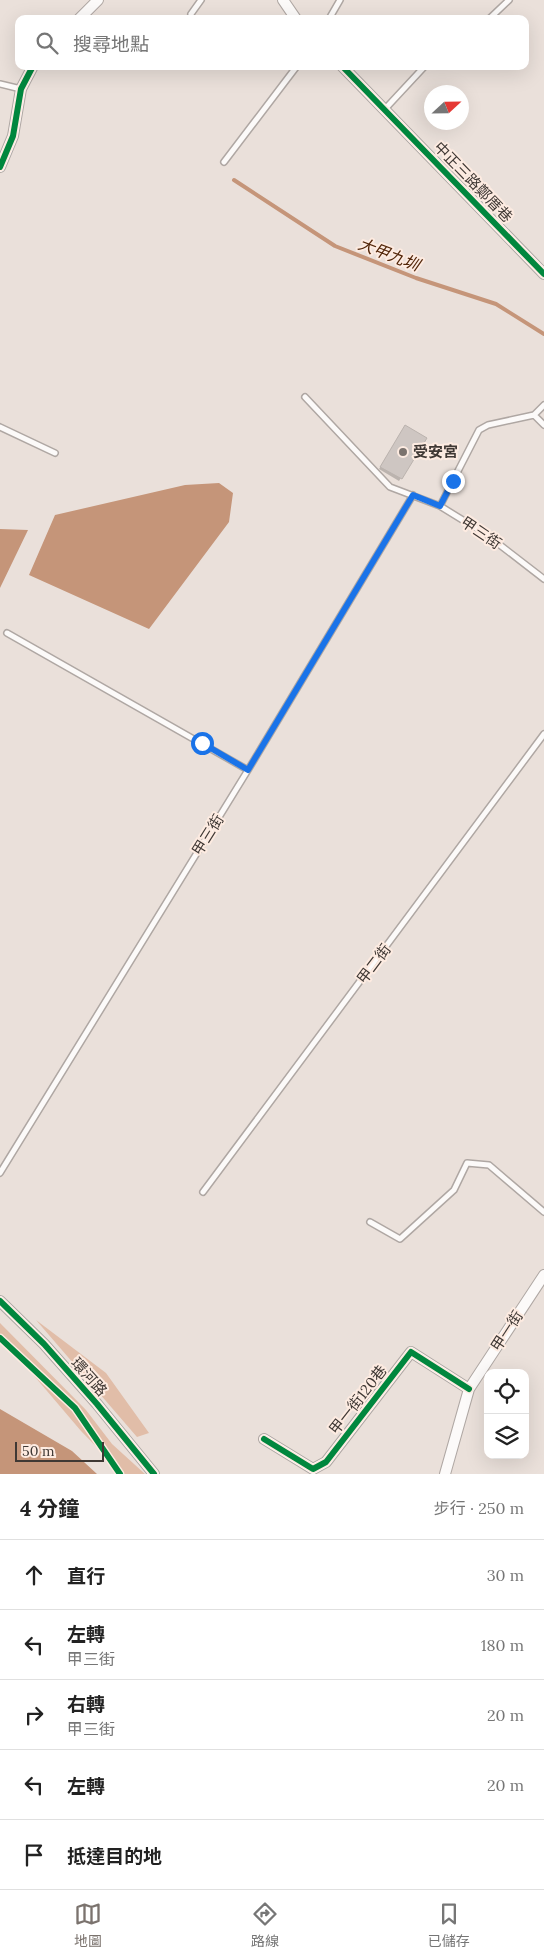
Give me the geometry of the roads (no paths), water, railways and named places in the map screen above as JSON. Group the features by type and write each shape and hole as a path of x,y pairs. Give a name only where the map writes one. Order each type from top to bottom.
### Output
{"street":[{"path":"83,15 98,0"},
{"path":"283,0 293,15"},
{"path":"0,167 13,136 21,89 31,70"},
{"name":"中正三路鄭厝巷","path":"346,70 544,274"},
{"name":"甲一街","path":"445,1474 469,1389 544,1275"},
{"name":"環河路","path":"0,1301 44,1344 154,1474"},
{"name":"甲一街120巷","path":"264,1439 313,1469 326,1462 411,1352 469,1389"}],"lane":[{"path":"190,14 201,0"},
{"path":"331,15 340,0"},
{"path":"493,15 509,0"},
{"path":"224,162 294,70"},
{"path":"384,109 421,70"},
{"path":"0,84 21,89"},
{"name":"甲三街","path":"305,397 390,487 440,506 487,535 544,579"},
{"path":"440,506 479,430 488,425 534,415 544,405"},
{"path":"534,415 544,425"},
{"path":"0,427 55,454"},
{"name":"甲三街","path":"0,1173 248,770 413,495"},
{"path":"7,633 248,770"},
{"name":"甲二街","path":"203,1192 544,734"},
{"path":"370,1222 400,1239 454,1190 467,1164 489,1165 544,1212"}],"waterway":[{"name":"大甲九圳","path":"234,180 335,246 416,278 496,304 544,334"}],"place":[{"name":"受安宮","path":"403,452"}]}
